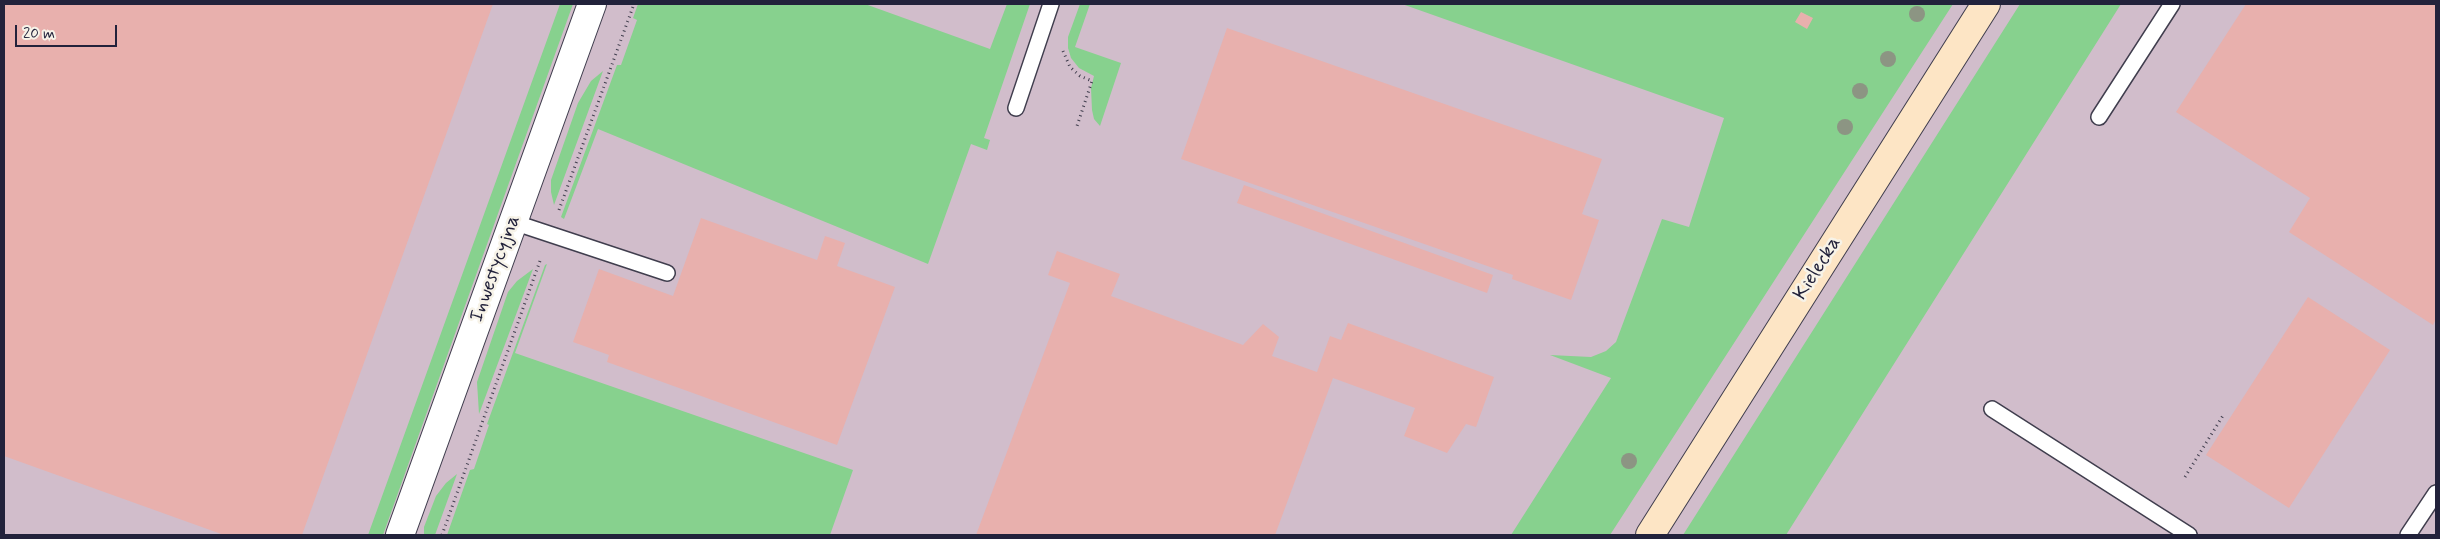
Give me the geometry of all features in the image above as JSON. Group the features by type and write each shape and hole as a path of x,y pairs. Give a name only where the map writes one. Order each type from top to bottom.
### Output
{"main road":[{"name":"Kielecka","path":"1650,535 1986,4"}],"street":[{"name":"Inwestycyjna","path":"400,535 592,4"}],"lane":[{"path":"1016,108 1051,4"},
{"path":"2099,117 2172,4"},
{"path":"513,222 667,273"},
{"path":"1992,409 2189,535"},
{"path":"2408,535 2436,493"}],"path":[{"path":"442,535 634,4"},
{"path":"1062,46 1070,67 1080,76 1092,81 1076,129"},
{"path":"2185,477 2224,414"}],"shaded area":[{"path":"4,4 2436,4 2436,535 4,535"}],"green space":[{"path":"560,4 573,4 383,535 368,535"},
{"path":"638,4 865,4 990,49 1007,4 1030,4 984,138 990,140 987,150 971,144 928,264 598,129 564,219 561,217 617,65 621,65 637,20 633,18"},
{"path":"1080,4 1090,4 1075,47 1121,63 1100,126 1094,119 1092,110 1091,88 1094,76 1079,68 1071,58 1068,48 1068,37"},
{"path":"1402,4 1953,4 1610,535 1511,535 1611,378 1550,355 1591,357 1606,351 1616,342 1662,219 1689,227 1724,118"},
{"path":"2020,4 2121,4 1786,535 1683,535"},
{"path":"603,71 554,205 551,180 578,103 591,81"},
{"path":"547,264 515,353 853,470 830,535 447,535 470,470 474,469 489,425 487,424 545,265"},
{"path":"533,269 479,414 477,382 508,292 517,281"},
{"path":"457,474 435,535 424,535 424,527 436,496 446,483"}],"building":[{"path":"4,4 493,4 302,535 224,535 4,456"},
{"path":"2246,4 2436,4 2436,319 2433,325 2289,232 2310,198 2176,112"},
{"path":"1801,12 1813,18 1807,29 1795,22"},
{"path":"1227,28 1602,159 1582,214 1599,220 1571,300 1512,279 1513,275 1181,159"},
{"path":"1244,185 1493,275 1487,293 1237,203"},
{"path":"701,218 817,260 825,236 845,243 837,266 895,287 837,445 607,362 609,355 573,342 599,269 673,296"},
{"path":"1057,251 1120,274 1111,296 1243,345 1263,324 1279,337 1272,356 1317,372 1330,336 1341,340 1348,323 1494,377 1476,427 1466,424 1447,453 1404,436 1415,408 1333,378 1275,535 976,535 1070,283 1048,275"},
{"path":"2308,297 2390,350 2289,508 2206,455"}]}
